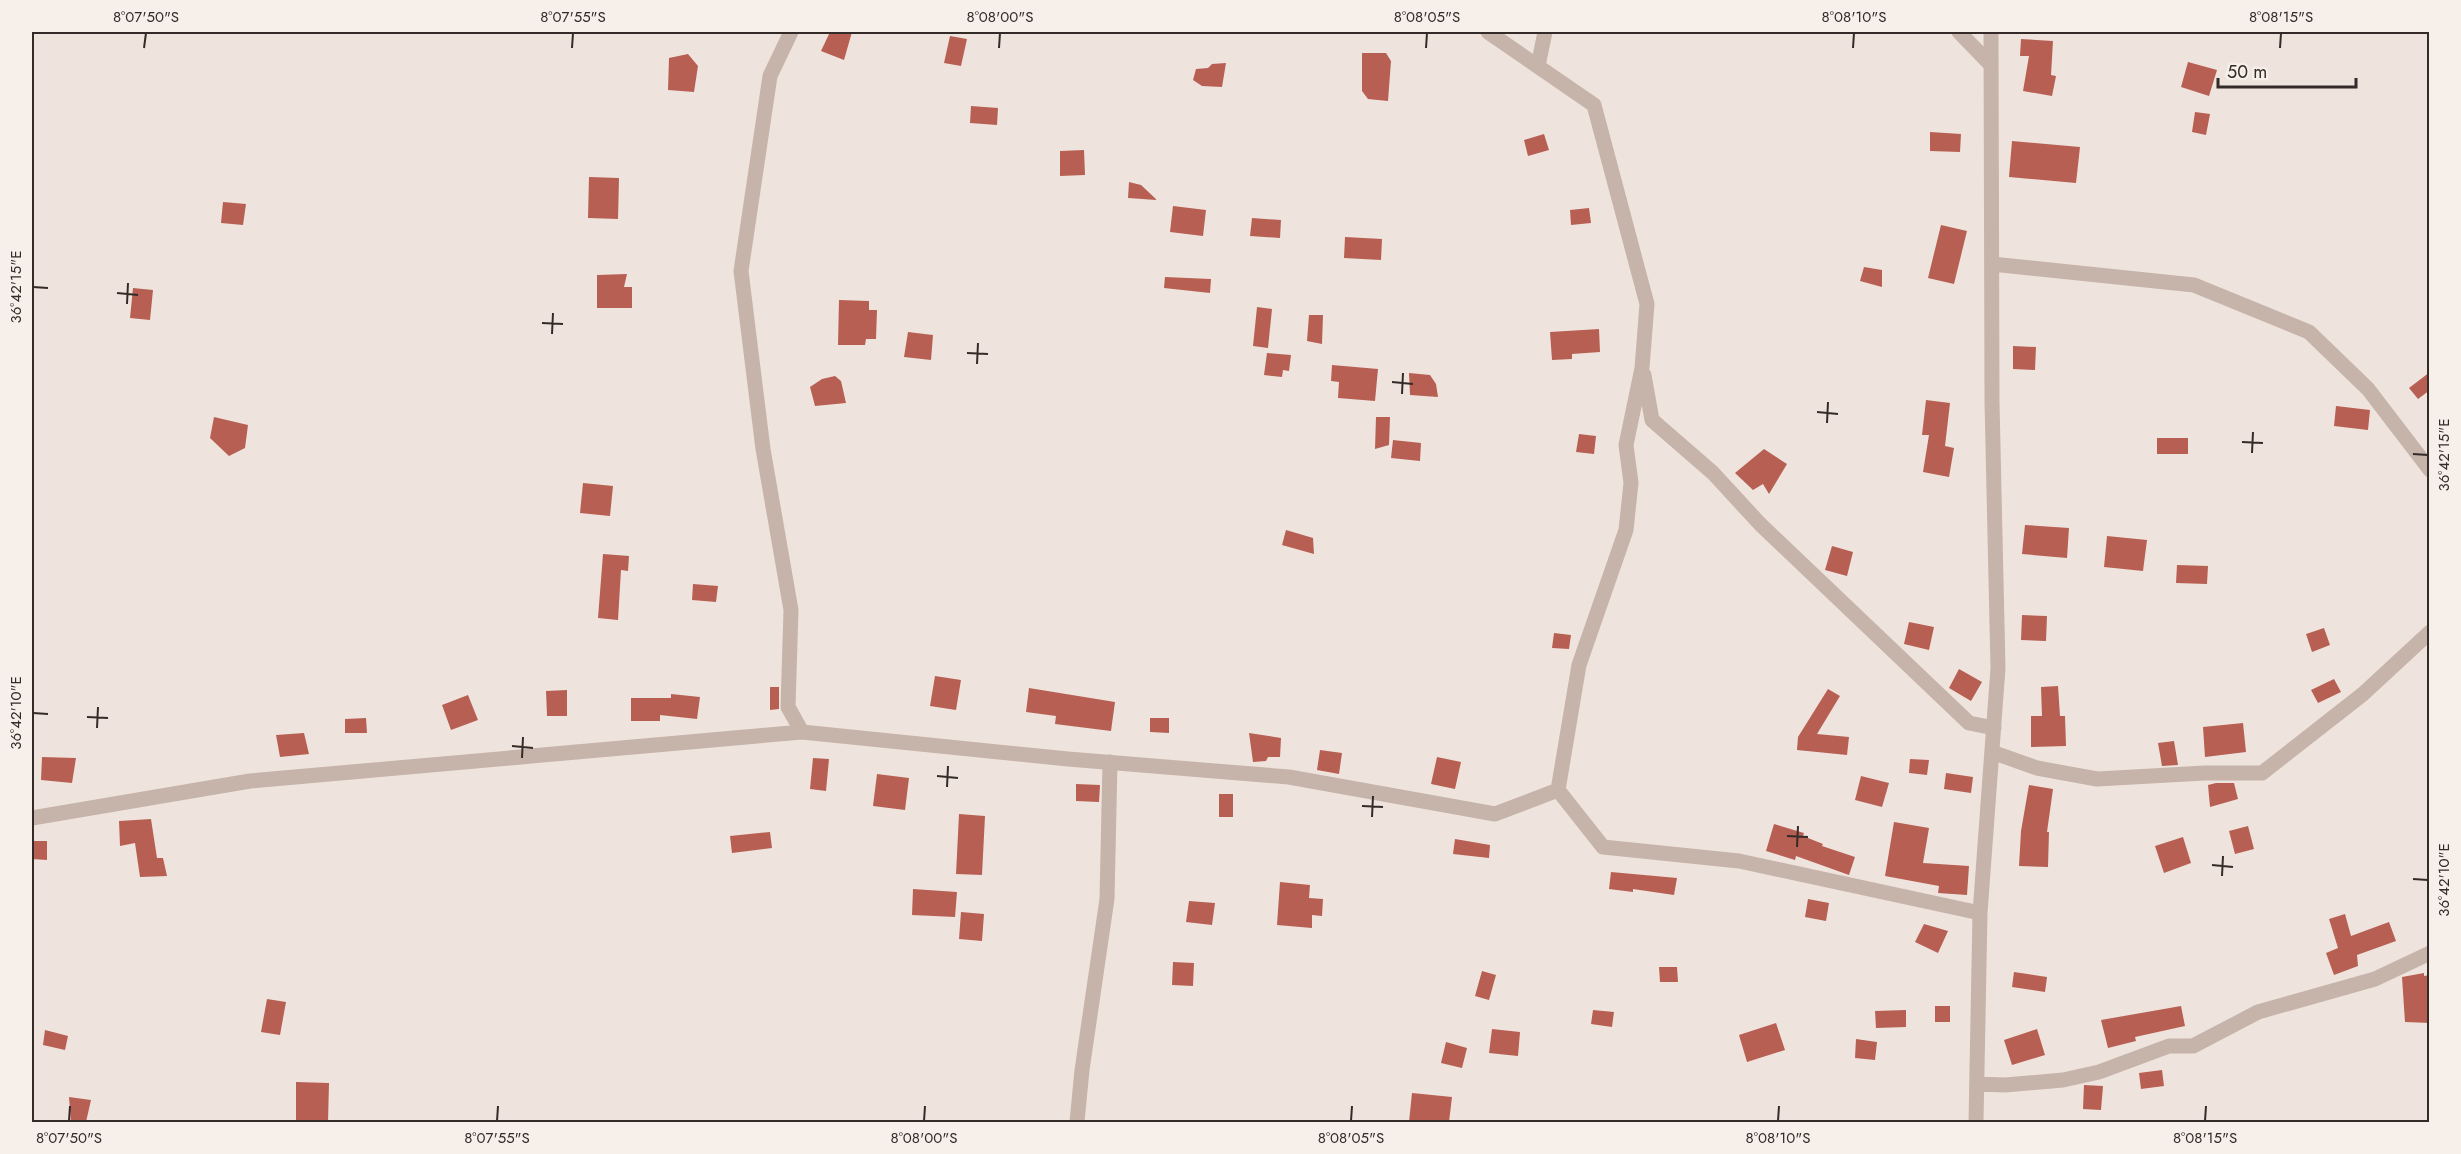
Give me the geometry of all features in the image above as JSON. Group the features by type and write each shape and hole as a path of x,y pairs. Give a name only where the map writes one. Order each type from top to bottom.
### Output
{"street":[{"path":"791,32 770,76 741,271 763,449 791,610 788,707 802,732"},
{"path":"1488,32 1594,105 1647,304 1642,368 1626,445 1631,483 1626,530 1579,665 1558,790 1603,847 1739,861 1980,913"},
{"path":"1538,66 1545,32"},
{"path":"1959,32 1990,65"},
{"path":"1976,1122 1980,913 1998,668 1991,32"},
{"path":"1992,264 2194,285 2309,332 2368,389 2430,470"},
{"path":"1642,368 1652,420 1713,473 1760,524 1969,723 1994,728"},
{"path":"1992,752 2037,768 2097,779 2205,773 2262,773 2363,694 2430,632"},
{"path":"32,818 250,781 802,732 1289,777 1495,814 1558,790"},
{"path":"1077,1122 1082,1070 1107,899 1110,762"},
{"path":"1977,1084 2005,1085 2062,1080 2099,1072 2169,1046 2193,1046 2258,1012 2375,979 2430,953"}],"building":[{"path":"830,32 852,32 844,60 821,51"},
{"path":"950,36 967,39 961,66 944,63"},
{"path":"2021,39 2053,41 2051,75 2056,76 2052,96 2023,91 2029,56 2020,56"},
{"path":"1362,53 1386,53 1391,61 1388,101 1368,99 1362,91"},
{"path":"688,54 698,66 694,92 668,90 669,58"},
{"path":"2188,62 2217,70 2209,96 2181,87"},
{"path":"1226,63 1222,87 1202,86 1193,80 1196,69"},
{"path":"971,106 998,108 997,125 970,123"},
{"path":"2195,112 2210,114 2206,135 2192,132"},
{"path":"1930,132 1961,134 1960,152 1930,151"},
{"path":"1544,134 1549,150 1528,156 1524,140"},
{"path":"2012,141 2080,147 2076,183 2009,177"},
{"path":"1084,150 1085,175 1060,176 1060,151"},
{"path":"589,177 619,178 618,219 588,218"},
{"path":"1129,182 1141,185 1157,200 1128,198"},
{"path":"223,202 246,204 243,225 221,223"},
{"path":"1173,206 1206,210 1203,236 1170,232"},
{"path":"1589,208 1591,223 1571,225 1570,210"},
{"path":"1252,218 1281,220 1280,238 1250,236"},
{"path":"1941,225 1967,231 1954,284 1928,278"},
{"path":"1345,237 1382,239 1381,260 1344,258"},
{"path":"1864,267 1882,270 1882,287 1860,281"},
{"path":"627,274 624,287 632,287 632,308 597,308 597,275"},
{"path":"1165,277 1211,279 1210,293 1164,288"},
{"path":"133,288 153,290 150,320 130,318"},
{"path":"839,300 869,301 869,310 877,310 876,339 866,339 865,345 838,345"},
{"path":"1257,307 1272,309 1268,348 1253,346"},
{"path":"1309,315 1323,315 1322,344 1307,341"},
{"path":"1599,329 1600,352 1572,354 1572,359 1552,360 1550,332"},
{"path":"908,332 933,335 931,360 904,357"},
{"path":"2013,346 2036,347 2035,370 2013,369"},
{"path":"1267,353 1291,355 1289,371 1283,370 1282,377 1264,375"},
{"path":"1332,365 1378,369 1375,401 1338,398 1339,382 1331,381"},
{"path":"2430,372 2430,390 2418,399 2409,388"},
{"path":"1409,373 1430,375 1436,384 1438,397 1410,395"},
{"path":"835,376 841,381 846,403 815,406 810,387 822,379"},
{"path":"1926,400 1950,403 1945,446 1954,448 1949,477 1923,472 1929,435 1922,435"},
{"path":"2336,406 2370,410 2368,430 2334,426"},
{"path":"214,417 248,425 245,448 229,456 210,438"},
{"path":"1376,417 1390,417 1389,445 1375,449"},
{"path":"1579,434 1596,436 1594,454 1576,452"},
{"path":"2157,438 2188,438 2188,454 2157,454"},
{"path":"1393,440 1421,443 1420,461 1391,458"},
{"path":"1764,449 1787,464 1769,494 1763,484 1753,490 1735,473"},
{"path":"583,483 613,486 610,516 580,513"},
{"path":"2025,525 2069,528 2067,558 2022,554"},
{"path":"1286,530 1313,538 1314,554 1282,545"},
{"path":"2107,536 2147,540 2143,571 2104,567"},
{"path":"1832,546 1853,552 1847,576 1825,570"},
{"path":"603,554 629,556 628,571 621,570 618,620 598,618"},
{"path":"2177,565 2208,566 2207,584 2176,583"},
{"path":"693,584 718,586 716,602 692,600"},
{"path":"2022,615 2047,616 2046,641 2021,640"},
{"path":"1909,622 1934,627 1929,650 1904,644"},
{"path":"2324,628 2330,645 2312,652 2306,634"},
{"path":"1554,633 1571,635 1569,649 1552,648"},
{"path":"1959,669 1982,682 1971,701 1949,688"},
{"path":"935,676 961,680 956,710 930,706"},
{"path":"2334,679 2341,692 2318,703 2311,690"},
{"path":"2058,686 2060,716 2065,716 2066,746 2031,747 2031,716 2042,716 2041,687"},
{"path":"770,687 779,687 779,709 770,710"},
{"path":"1029,688 1115,702 1111,731 1055,724 1056,716 1026,712"},
{"path":"1828,689 1840,696 1817,734 1849,737 1847,755 1797,750 1798,737"},
{"path":"567,690 567,716 547,716 546,691"},
{"path":"671,694 700,697 697,719 660,715 660,721 631,721 631,698 671,698"},
{"path":"468,695 478,720 451,730 442,705"},
{"path":"366,718 367,733 345,733 345,719"},
{"path":"1150,718 1169,718 1169,733 1150,732"},
{"path":"2243,723 2246,752 2205,757 2203,727"},
{"path":"304,733 309,754 280,757 276,735"},
{"path":"1249,733 1281,738 1280,757 1268,757 1266,761 1253,762"},
{"path":"2174,741 2178,765 2162,766 2158,743"},
{"path":"1320,750 1342,753 1339,774 1317,770"},
{"path":"42,757 76,758 72,783 41,780"},
{"path":"1437,757 1461,762 1455,789 1431,784"},
{"path":"813,758 829,759 826,791 810,789"},
{"path":"1910,759 1929,760 1927,775 1909,773"},
{"path":"1946,773 1973,777 1971,793 1944,789"},
{"path":"877,774 909,778 905,810 873,806"},
{"path":"1861,776 1889,783 1882,807 1855,800"},
{"path":"2234,783 2238,799 2210,807 2208,785"},
{"path":"1076,784 1100,785 1099,802 1076,801"},
{"path":"2029,785 2053,789 2047,832 2049,832 2048,867 2019,866 2021,831"},
{"path":"1219,794 1233,794 1233,817 1219,817"},
{"path":"959,814 985,816 982,875 956,874"},
{"path":"151,819 157,858 163,858 167,876 140,877 135,843 120,846 119,821"},
{"path":"1894,822 1929,828 1923,863 1969,866 1967,895 1938,893 1939,886 1885,876"},
{"path":"1774,824 1804,833 1803,836 1823,844 1822,846 1855,857 1849,875 1796,856 1795,860 1766,851"},
{"path":"2248,826 2254,849 2235,854 2229,831"},
{"path":"770,832 772,848 732,853 730,836"},
{"path":"2183,837 2191,863 2164,873 2155,846"},
{"path":"1455,839 1490,845 1489,858 1453,854"},
{"path":"32,841 47,841 47,860 32,859"},
{"path":"1611,872 1677,878 1674,895 1633,889 1633,892 1609,889"},
{"path":"1280,882 1310,885 1309,898 1323,899 1322,916 1312,915 1312,928 1277,925"},
{"path":"913,889 957,892 955,917 912,915"},
{"path":"1808,899 1829,903 1826,921 1805,917"},
{"path":"1189,901 1215,903 1212,925 1186,922"},
{"path":"961,912 984,914 982,941 959,939"},
{"path":"2345,914 2351,936 2389,922 2396,941 2357,955 2358,966 2334,975 2326,953 2338,948 2329,919"},
{"path":"1924,924 1948,931 1938,953 1915,942"},
{"path":"1173,962 1194,963 1193,986 1172,985"},
{"path":"1659,967 1677,967 1678,982 1660,982"},
{"path":"1482,971 1496,975 1489,1000 1475,996"},
{"path":"2014,972 2047,977 2045,992 2012,987"},
{"path":"2424,973 2424,976 2430,975 2430,1023 2405,1022 2402,977"},
{"path":"267,999 286,1002 280,1035 261,1032"},
{"path":"1935,1006 1950,1006 1950,1022 1935,1022"},
{"path":"2181,1006 2185,1026 2135,1037 2136,1041 2108,1048 2101,1020"},
{"path":"1593,1010 1614,1012 1612,1027 1591,1024"},
{"path":"1906,1010 1906,1027 1876,1028 1875,1011"},
{"path":"1776,1023 1785,1050 1747,1062 1739,1035"},
{"path":"1492,1029 1520,1032 1518,1056 1489,1053"},
{"path":"2037,1029 2045,1055 2012,1065 2004,1040"},
{"path":"45,1030 68,1036 65,1050 43,1045"},
{"path":"1856,1039 1877,1042 1875,1060 1855,1058"},
{"path":"1446,1042 1467,1048 1462,1068 1441,1063"},
{"path":"2162,1070 2164,1086 2141,1089 2139,1073"},
{"path":"296,1082 329,1083 328,1122 296,1122"},
{"path":"2084,1085 2103,1086 2101,1110 2083,1109"},
{"path":"1412,1093 1452,1097 1449,1122 1409,1122"},
{"path":"69,1097 91,1100 86,1122 71,1122"}]}
